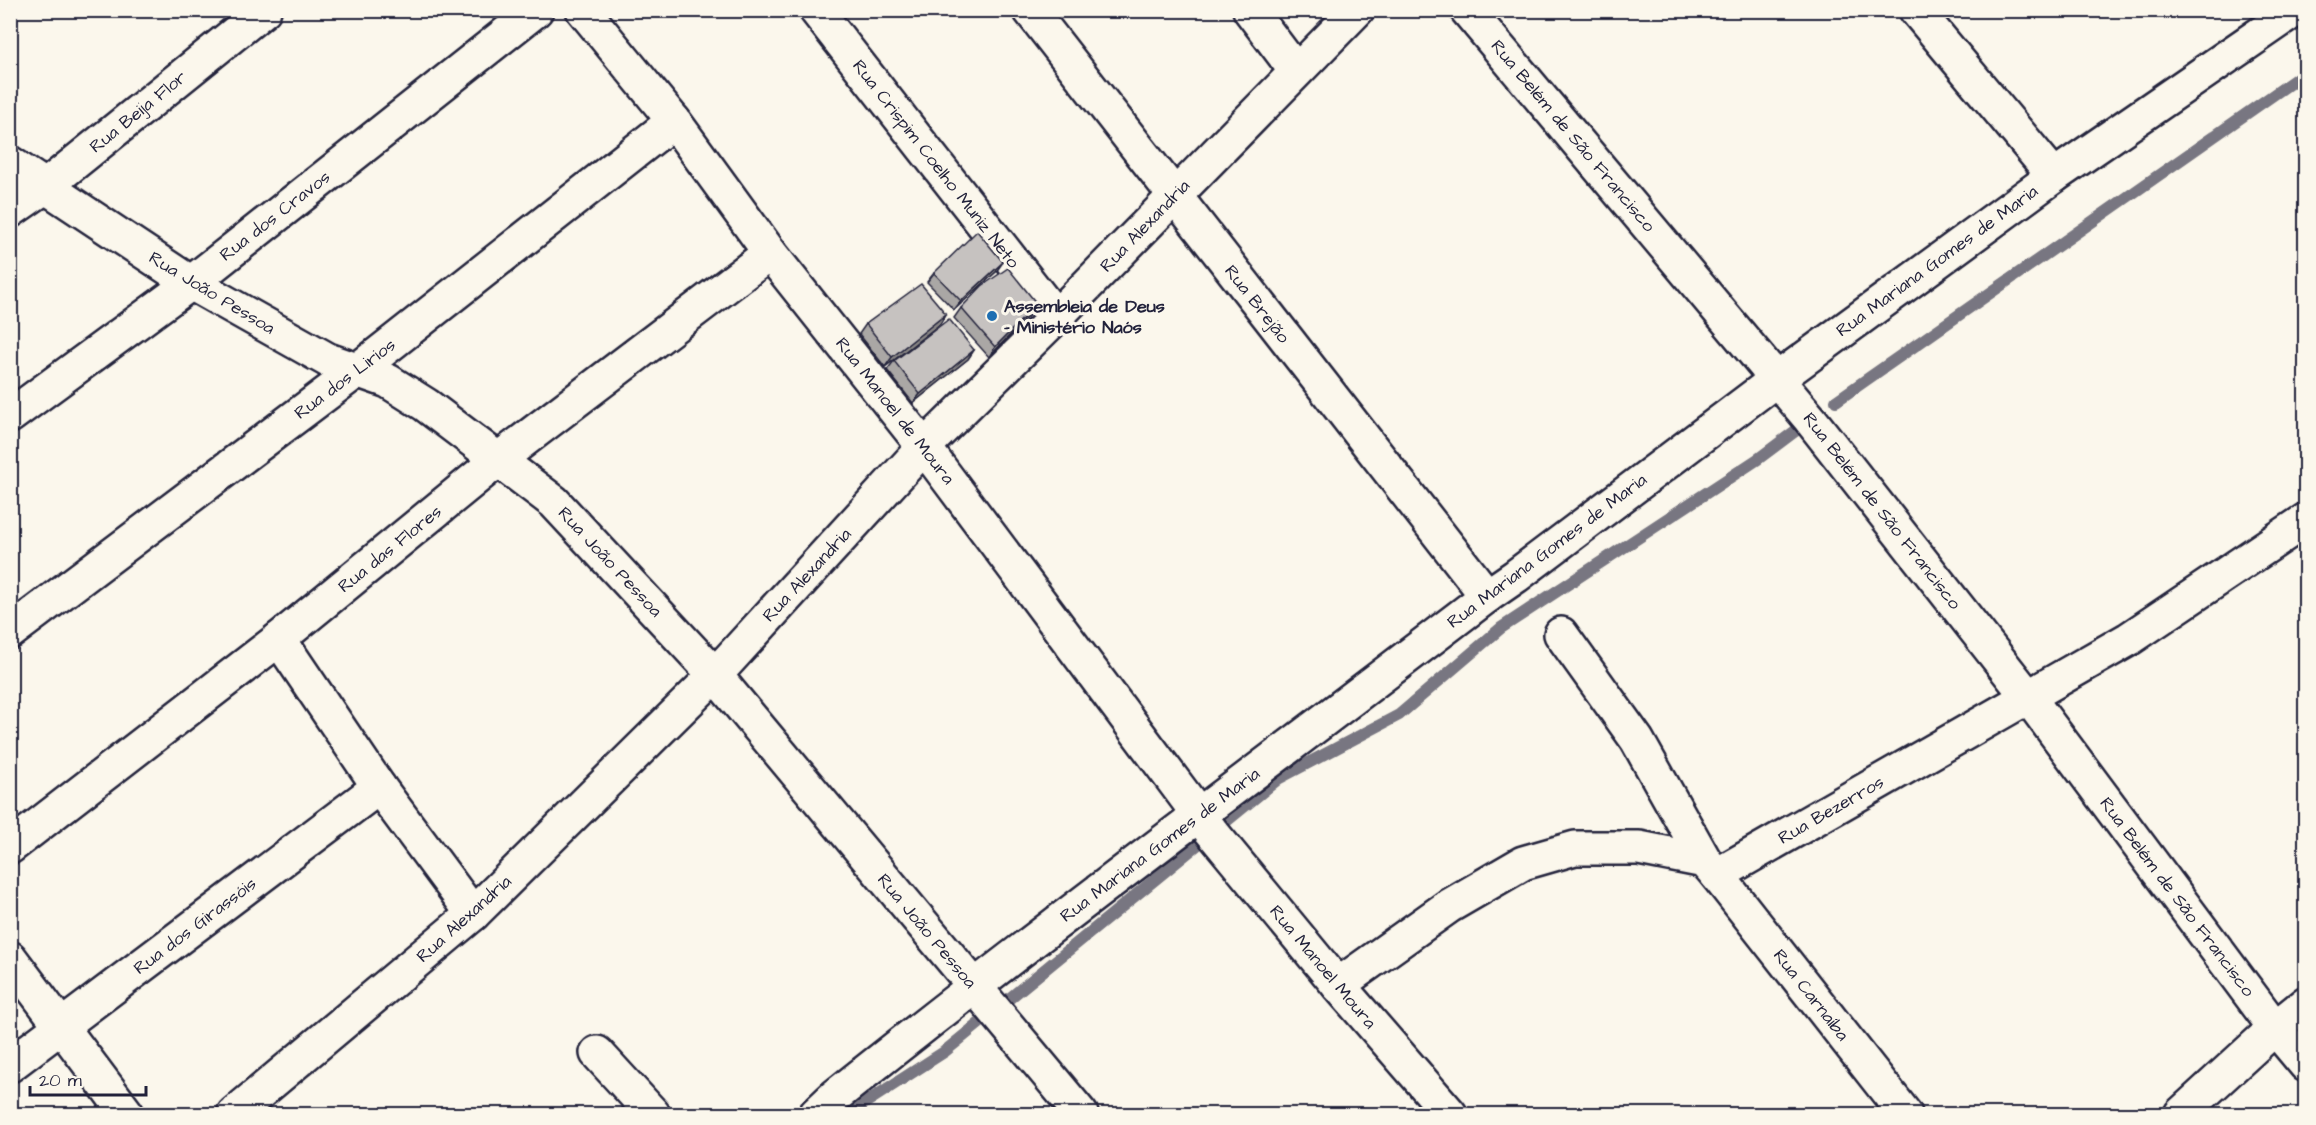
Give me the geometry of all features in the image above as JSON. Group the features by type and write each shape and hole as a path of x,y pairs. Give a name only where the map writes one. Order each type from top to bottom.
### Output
{"street":[{"name":"Rua Beija Flor","path":"10,211 46,186 264,10"},
{"name":"Rua dos Cravos","path":"10,416 191,283 536,10"},
{"name":"Rua Manoel de Moura","path":"583,10 674,121 771,253 924,447 1206,824"},
{"name":"Rua Crispim Coelho Muniz Neto","path":"816,10 1056,317"},
{"name":"Rua Brejão","path":"1030,10 1173,197 1487,596"},
{"path":"1250,10 1296,71"},
{"name":"Rua Alexandria","path":"234,1114 473,914 715,675 924,447 1056,317 1357,10"},
{"name":"Rua Belém de São Francisco","path":"1467,10 1777,379 2029,698 2275,1028 2306,1065"},
{"path":"1916,10 2054,176"},
{"name":"Rua Mariana Gomes de Maria","path":"816,1114 834,1097 976,990 1206,824 1487,596 1777,379 2054,176 2295,10"},
{"name":"Rua dos Lirios","path":"10,632 359,369 674,121"},
{"name":"Rua João Pessoa","path":"10,163 191,283 328,360 388,381 426,405 554,502 715,675 1081,1114"},
{"name":"Rua das Flores","path":"10,847 279,639 499,459 771,253"},
{"name":"Rua Bezerros","path":"1711,868 2029,698 2130,639 2306,520"},
{"name":"Rua Carnaíba","path":"1561,634 1637,740 1711,868 1905,1114"},
{"path":"279,639 379,787 473,914"},
{"name":"Rua dos Girassóis","path":"10,1065 379,787"},
{"name":"Rua Manoel Moura","path":"1206,824 1242,871 1449,1114"},
{"path":"1338,985 1449,906 1523,864 1575,848 1639,848 1711,868"},
{"path":"10,958 127,1114"},
{"path":"2181,1114 2275,1028 2306,1003"},
{"path":"597,1053 652,1114"}],"building":[{"path":"977,231 1003,262 961,301 934,273"},
{"name":"Assembleia de Deus - Ministério Naós","path":"1008,268 1037,304 995,347 961,308 982,286"},
{"path":"921,284 946,314 892,357 866,324"},
{"path":"949,319 974,350 920,394 894,361"}],"waterway":[{"path":"1836,401 2306,72"},
{"path":"848,1114 944,1052 1278,779 1399,715 1501,628 1758,459 1810,420"}],"place":[{"name":"Assembleia de Deus - Ministério Naós","path":"992,316"}]}
